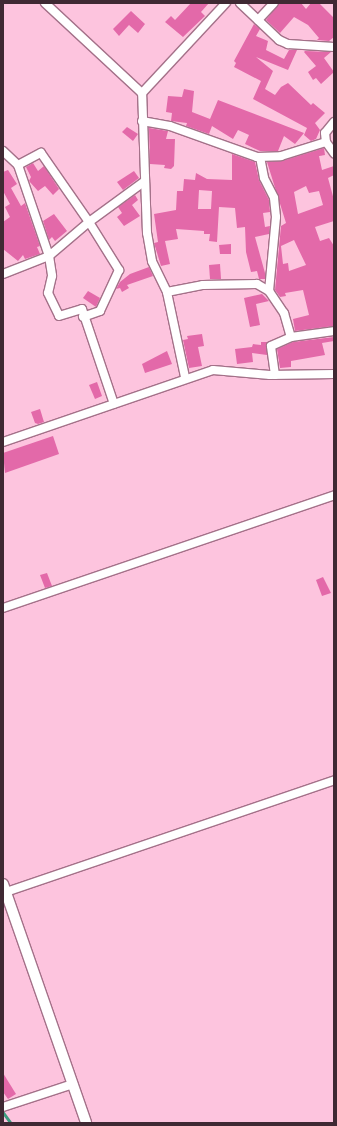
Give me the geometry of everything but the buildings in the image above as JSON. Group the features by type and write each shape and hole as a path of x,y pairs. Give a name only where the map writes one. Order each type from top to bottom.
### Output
{"street":[{"path":"45,3 142,93"},
{"path":"185,378 167,292 152,261 147,233 142,93 226,3"},
{"path":"240,3 279,40 288,44 334,48"},
{"path":"258,20 274,3"},
{"path":"142,121 170,126 260,157 281,156 326,142"},
{"path":"334,122 325,133 326,142 334,153"},
{"path":"3,150 18,165 49,256 52,276 48,293 59,316 82,308 83,317 114,404"},
{"path":"18,165 41,153 89,222 119,270 100,311 83,317"},
{"path":"260,157 264,178 274,198 276,217 269,291"},
{"path":"3,274 49,256 89,222 145,181"},
{"path":"167,292 203,285 246,282 257,284 269,291 284,313 291,337"},
{"path":"275,375 271,346 291,337 334,331"},
{"path":"3,442 185,378 213,370 275,375 334,374"},
{"path":"3,608 334,495"},
{"path":"86,1123 4,890 334,780"},
{"path":"4,1106 72,1084"}],"waterway":[{"path":"3,1112 11,1123"}]}
